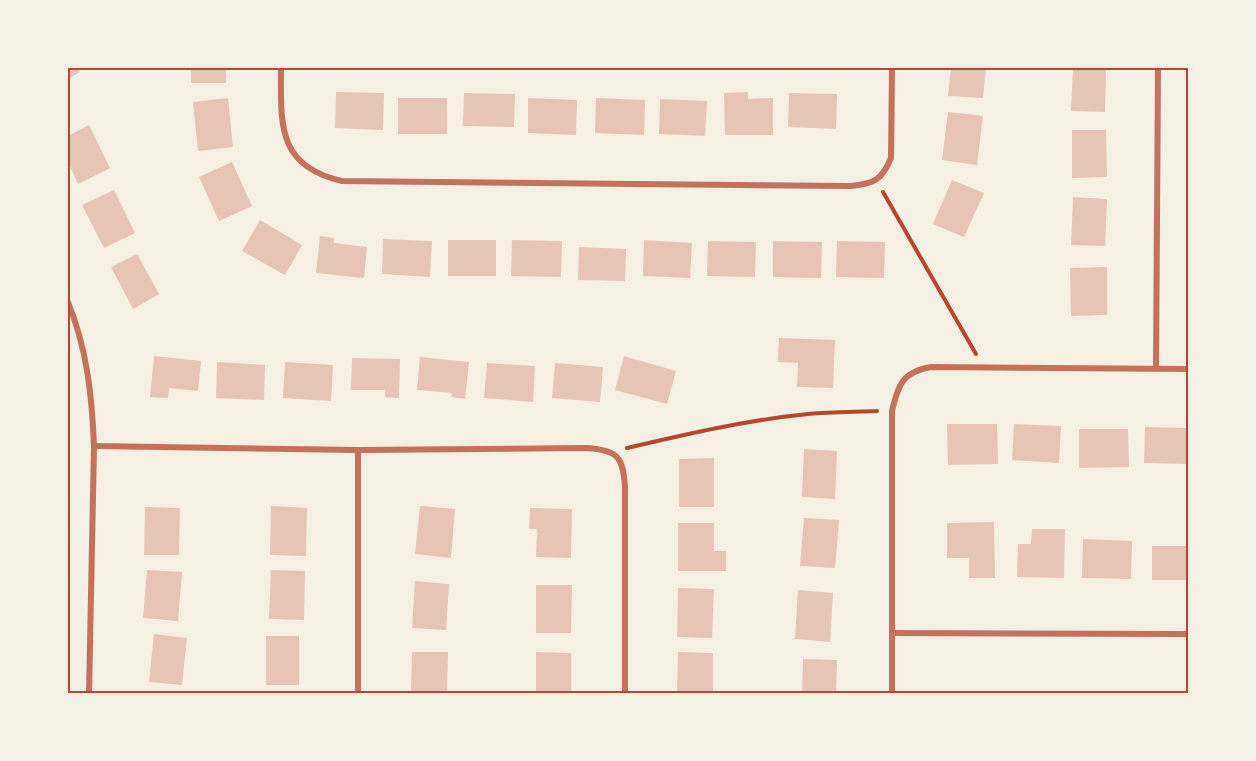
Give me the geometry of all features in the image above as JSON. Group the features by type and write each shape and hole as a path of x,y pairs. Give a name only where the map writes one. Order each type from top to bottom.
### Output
{"street":[{"path":"281,68 281,122 284,136 300,161 327,178 342,182 850,186 876,181 886,170 891,158 892,68"},
{"path":"1156,368 1158,68"},
{"path":"68,302 82,341 91,389 94,446 89,693"},
{"path":"892,693 892,411 896,393 903,378 917,369 930,367 1188,369"},
{"path":"94,446 358,450 586,448 612,452 621,460 625,487 625,693"},
{"path":"358,450 358,693"},
{"path":"891,633 1188,634"}],"path":[{"path":"876,181 983,367"},
{"path":"612,452 707,429 775,418 809,414 892,411"}],"building":[{"path":"68,68 78,68 80,72 68,79"},
{"path":"191,68 226,68 226,83 191,83"},
{"path":"951,68 986,68 983,98 948,96"},
{"path":"1073,68 1106,68 1105,112 1071,111"},
{"path":"336,92 384,93 383,130 335,128"},
{"path":"748,92 748,99 773,98 773,135 725,135 724,93"},
{"path":"464,93 515,94 514,127 463,126"},
{"path":"789,93 837,94 836,129 788,127"},
{"path":"228,98 233,147 198,151 193,102"},
{"path":"398,98 447,98 447,134 398,134"},
{"path":"528,98 577,100 576,135 528,133"},
{"path":"596,98 645,100 644,135 595,133"},
{"path":"660,99 707,101 705,136 659,134"},
{"path":"948,112 983,116 977,165 942,160"},
{"path":"89,125 110,168 78,184 68,162 68,136"},
{"path":"1072,130 1106,130 1107,177 1072,178"},
{"path":"232,162 252,206 219,221 199,177"},
{"path":"952,180 984,193 964,237 933,224"},
{"path":"114,190 135,233 104,248 82,205"},
{"path":"1073,197 1107,199 1105,246 1071,245"},
{"path":"260,220 302,245 285,275 242,251"},
{"path":"320,236 334,238 334,243 367,247 364,278 316,273"},
{"path":"383,239 432,241 430,277 382,274"},
{"path":"448,240 496,240 496,276 448,276"},
{"path":"512,240 562,241 561,277 511,276"},
{"path":"644,240 692,243 690,278 643,276"},
{"path":"708,241 756,242 755,277 707,276"},
{"path":"773,241 822,242 821,278 773,277"},
{"path":"837,241 885,242 884,278 836,277"},
{"path":"579,247 626,249 625,281 578,280"},
{"path":"137,254 159,294 133,309 111,267"},
{"path":"1107,267 1107,315 1071,316 1070,268"},
{"path":"779,338 835,340 833,388 797,387 798,363 778,362"},
{"path":"154,356 201,361 198,391 169,388 168,398 150,397"},
{"path":"624,356 676,371 667,404 615,390"},
{"path":"420,357 469,362 465,399 451,397 452,393 417,390"},
{"path":"352,358 400,359 399,398 385,397 385,390 351,390"},
{"path":"217,362 265,365 264,400 216,398"},
{"path":"285,362 333,365 331,401 283,398"},
{"path":"487,363 535,366 533,402 484,398"},
{"path":"555,363 603,367 600,402 552,398"},
{"path":"947,424 997,424 998,464 948,465"},
{"path":"1014,424 1061,426 1059,463 1012,460"},
{"path":"1145,427 1188,428 1188,464 1144,463"},
{"path":"1079,429 1128,429 1129,467 1079,468"},
{"path":"804,449 837,451 835,499 802,497"},
{"path":"714,458 714,507 679,507 679,459"},
{"path":"271,506 307,508 306,556 270,555"},
{"path":"420,506 455,509 451,558 415,554"},
{"path":"145,507 180,508 179,555 144,555"},
{"path":"530,508 572,509 571,558 536,557 537,529 529,529"},
{"path":"804,518 839,520 835,568 800,566"},
{"path":"994,522 995,578 969,578 969,558 947,558 947,523"},
{"path":"678,523 714,523 714,551 726,551 726,571 678,571"},
{"path":"1032,529 1065,529 1064,578 1017,577 1018,544 1031,544"},
{"path":"1083,539 1132,541 1131,579 1082,578"},
{"path":"1152,546 1188,546 1188,580 1152,580"},
{"path":"147,570 182,572 178,621 143,618"},
{"path":"271,570 305,571 304,620 269,619"},
{"path":"415,581 449,584 446,630 412,628"},
{"path":"536,585 572,585 571,633 536,633"},
{"path":"678,588 714,589 712,638 677,637"},
{"path":"798,590 833,593 830,642 795,639"},
{"path":"154,634 187,638 182,685 149,682"},
{"path":"266,636 299,636 299,685 266,685"},
{"path":"412,652 448,652 447,694 411,694"},
{"path":"536,652 571,653 571,694 536,694"},
{"path":"678,652 713,653 713,694 677,694"},
{"path":"803,659 837,660 836,694 802,694"}]}
